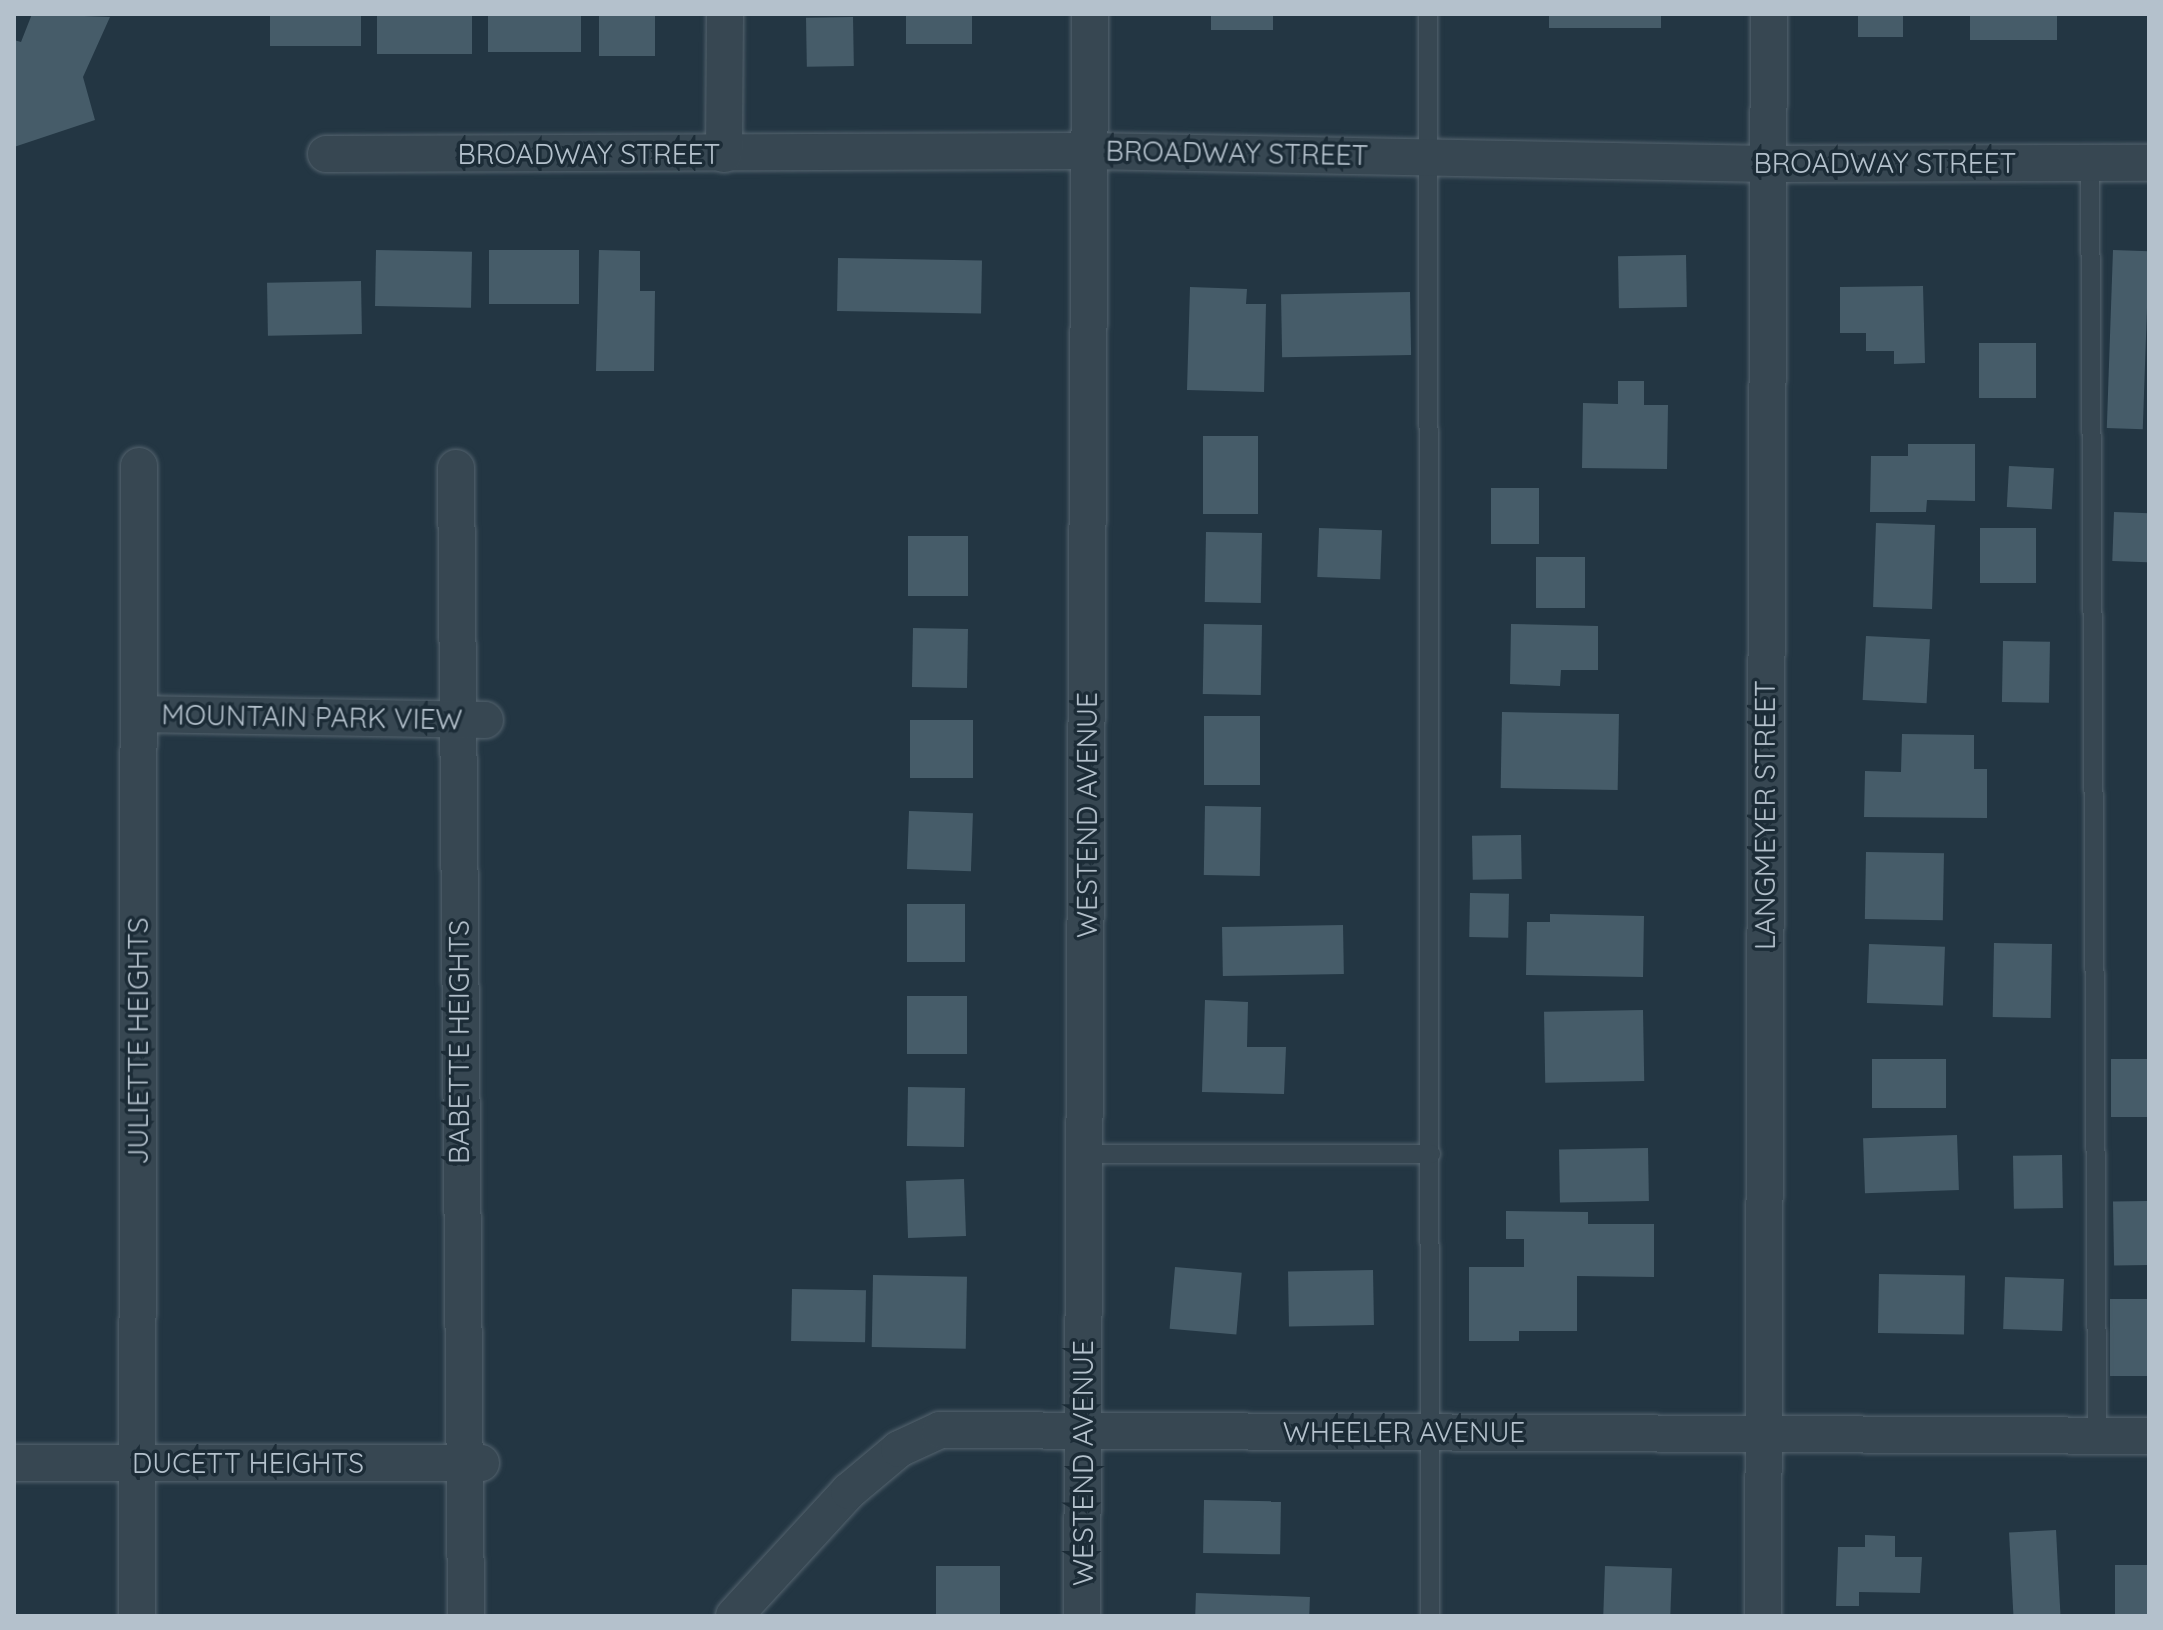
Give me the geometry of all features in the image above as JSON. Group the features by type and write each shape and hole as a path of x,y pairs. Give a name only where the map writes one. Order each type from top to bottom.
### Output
{"street":[{"path":"724,154 725,14"},
{"name":"WESTEND AVENUE","path":"1082,1616 1090,14"},
{"name":"LANGMEYER STREET","path":"1763,1616 1769,14"},
{"name":"BROADWAY STREET","path":"326,154 1089,151 1429,155 1768,164 2149,163"},
{"name":"JULIETTE HEIGHTS","path":"137,1616 139,466"},
{"name":"BABETTE HEIGHTS","path":"456,468 471,720 471,1463 466,1616"},
{"name":"MOUNTAIN PARK VIEW","path":"139,714 471,720"},
{"name":"WHEELER AVENUE","path":"734,1616 849,1491 899,1449 940,1430 2149,1436"},
{"name":"DUCETT HEIGHTS","path":"14,1463 471,1463"}],"lane":[{"path":"1428,14 1430,1616"},
{"path":"2090,163 2097,1436"},
{"path":"1085,1154 1431,1154"}],"building":[{"path":"32,14 110,17 83,77 95,120 14,147 14,40 21,42"},
{"path":"270,14 361,14 361,46 270,46"},
{"path":"377,14 472,14 472,54 377,54"},
{"path":"488,14 581,14 581,52 488,52"},
{"path":"599,14 655,14 655,56 599,56"},
{"path":"906,14 972,14 972,44 906,44"},
{"path":"1211,14 1273,14 1273,30 1211,30"},
{"path":"1549,14 1661,14 1661,28 1549,28"},
{"path":"1858,14 1903,14 1903,37 1858,37"},
{"path":"1970,14 2057,14 2057,40 1970,40"},
{"path":"853,17 854,66 807,67 806,18"},
{"path":"376,250 472,252 471,308 375,306"},
{"path":"489,250 579,250 579,304 489,304"},
{"path":"599,250 640,251 640,291 655,291 654,371 596,371"},
{"path":"2113,250 2149,251 2143,429 2107,428"},
{"path":"1686,255 1687,307 1619,308 1618,256"},
{"path":"838,258 982,261 981,314 837,311"},
{"path":"361,281 362,334 268,336 267,283"},
{"path":"1923,286 1925,363 1894,364 1894,351 1866,351 1866,333 1840,333 1840,287"},
{"path":"1190,287 1247,289 1246,304 1266,304 1264,392 1187,390"},
{"path":"1410,292 1411,355 1282,357 1281,294"},
{"path":"1979,343 2036,343 2036,398 1979,398"},
{"path":"1618,381 1644,381 1644,405 1668,405 1667,469 1582,468 1583,403 1618,404"},
{"path":"1203,436 1258,436 1258,514 1203,514"},
{"path":"1908,444 1975,444 1975,501 1927,500 1926,512 1870,512 1871,456 1908,456"},
{"path":"2009,466 2054,468 2052,509 2007,507"},
{"path":"1491,488 1539,488 1539,544 1491,544"},
{"path":"2114,512 2149,513 2147,562 2112,561"},
{"path":"1876,523 1935,525 1932,609 1873,607"},
{"path":"1319,528 1382,530 1380,579 1317,577"},
{"path":"1980,528 2036,528 2036,583 1980,583"},
{"path":"1206,532 1262,533 1261,603 1205,602"},
{"path":"908,536 968,536 968,596 908,596"},
{"path":"1536,557 1585,557 1585,608 1536,608"},
{"path":"1204,624 1262,625 1261,695 1203,694"},
{"path":"1511,624 1598,626 1598,670 1561,670 1560,686 1510,684"},
{"path":"913,628 968,629 967,688 912,687"},
{"path":"1866,636 1930,639 1927,703 1863,700"},
{"path":"2003,641 2050,642 2049,703 2002,702"},
{"path":"1502,712 1619,714 1618,790 1501,788"},
{"path":"1204,716 1260,716 1260,785 1204,785"},
{"path":"910,720 973,720 973,778 910,778"},
{"path":"1902,734 1974,735 1974,769 1987,769 1987,818 1864,817 1865,771 1901,772"},
{"path":"1205,806 1261,807 1260,876 1204,875"},
{"path":"909,811 973,813 971,871 907,869"},
{"path":"1521,835 1522,879 1473,880 1472,836"},
{"path":"1866,852 1944,853 1943,920 1865,919"},
{"path":"1470,893 1509,894 1508,938 1469,937"},
{"path":"907,904 965,904 965,962 907,962"},
{"path":"1550,914 1644,916 1643,977 1526,975 1527,922 1550,922"},
{"path":"1343,925 1344,974 1223,976 1222,927"},
{"path":"1994,943 2052,944 2051,1018 1993,1017"},
{"path":"1869,944 1945,947 1943,1006 1867,1003"},
{"path":"907,996 967,996 967,1054 907,1054"},
{"path":"1205,1000 1248,1002 1247,1047 1286,1047 1284,1094 1202,1092"},
{"path":"1643,1010 1644,1081 1545,1083 1544,1012"},
{"path":"1872,1059 1946,1059 1946,1108 1872,1108"},
{"path":"2111,1059 2149,1059 2149,1117 2111,1117"},
{"path":"908,1087 965,1088 964,1147 907,1146"},
{"path":"1957,1135 1959,1190 1865,1193 1863,1138"},
{"path":"1648,1148 1649,1201 1560,1203 1559,1150"},
{"path":"2062,1155 2063,1208 2014,1209 2013,1156"},
{"path":"964,1179 966,1236 908,1238 906,1181"},
{"path":"2148,1201 2149,1265 2114,1266 2113,1202"},
{"path":"1506,1211 1588,1212 1588,1224 1654,1224 1654,1277 1577,1276 1577,1331 1519,1331 1519,1341 1469,1341 1469,1267 1524,1267 1524,1239 1506,1239"},
{"path":"1175,1267 1242,1273 1236,1335 1170,1329"},
{"path":"1373,1270 1374,1325 1289,1326 1288,1271"},
{"path":"1879,1274 1965,1276 1964,1334 1878,1333"},
{"path":"873,1275 967,1277 966,1349 872,1347"},
{"path":"2005,1277 2064,1279 2062,1331 2003,1329"},
{"path":"792,1289 866,1290 865,1342 791,1341"},
{"path":"2110,1299 2149,1299 2149,1376 2110,1376"},
{"path":"1204,1500 1281,1501 1280,1554 1203,1553"},
{"path":"2056,1530 2061,1616 2013,1616 2009,1532"},
{"path":"1865,1535 1895,1536 1895,1557 1922,1557 1920,1593 1859,1592 1859,1606 1836,1606 1838,1547 1865,1547"},
{"path":"2115,1565 2149,1565 2149,1616 2115,1616"},
{"path":"936,1566 1000,1566 1000,1616 936,1616"},
{"path":"1605,1566 1672,1568 1670,1616 1603,1616"},
{"path":"1196,1593 1310,1597 1309,1616 1195,1616"}]}
